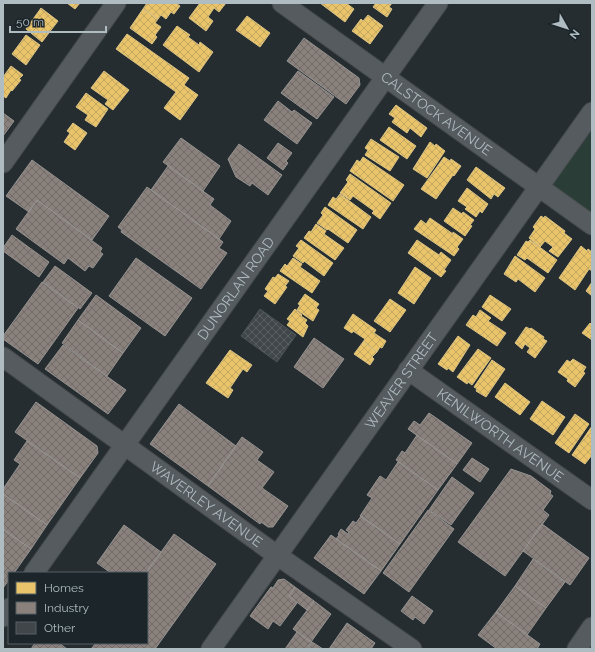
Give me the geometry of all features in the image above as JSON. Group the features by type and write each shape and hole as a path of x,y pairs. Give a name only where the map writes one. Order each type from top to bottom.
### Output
{"street":[{"path":"3,163 116,3"},
{"name":"CALSTOCK AVENUE","path":"282,3 592,225"},
{"name":"DUNORLAN ROAD","path":"35,572 438,3"},
{"name":"WEAVER STREET","path":"211,649 592,112"},
{"name":"WAVERLEY AVENUE","path":"3,357 278,555 412,649"},
{"name":"KENILWORTH AVENUE","path":"408,370 592,500"},
{"path":"582,647 592,628"}],"green space":[{"path":"592,126 592,216 549,185"}],"building: Homes":[{"path":"67,3 80,3 75,9"},
{"path":"147,3 176,3 180,6 174,14 171,12 166,19 161,15 158,19 143,9"},
{"path":"200,3 226,3 219,12 214,8 208,17 213,21 206,31 189,18"},
{"path":"320,3 346,3 354,9 345,22"},
{"path":"376,3 392,3 389,7 392,9 387,17 373,7"},
{"path":"41,8 58,21 42,42 26,29"},
{"path":"143,9 158,19 155,23 161,27 155,35 157,37 152,44 130,28"},
{"path":"368,15 383,26 370,44 352,31 361,19 363,21"},
{"path":"247,16 270,33 260,47 236,30"},
{"path":"177,26 190,35 188,37 199,45 200,42 213,52 199,72 163,45"},
{"path":"127,34 189,78 184,85 198,95 180,120 164,108 176,92 116,49"},
{"path":"26,35 40,45 26,65 12,54"},
{"path":"11,66 23,75 19,79 21,80 12,91 11,90 6,98 3,96 3,77"},
{"path":"104,71 129,90 113,110 105,104 108,100 91,88"},
{"path":"86,93 108,109 96,127 85,120 88,115 76,107"},
{"path":"396,105 427,128 421,137 410,128 407,133 392,122 395,118 389,114"},
{"path":"73,123 87,133 75,150 64,142 70,133 67,131"},
{"path":"389,127 416,146 407,159 380,140"},
{"path":"371,139 399,157 390,171 365,155 368,150 365,148"},
{"path":"430,142 435,146 436,144 445,151 427,178 413,169"},
{"path":"363,157 404,185 393,201 350,171 357,160 360,162"},
{"path":"444,157 450,161 451,159 461,166 436,199 421,189"},
{"path":"476,167 505,188 498,197 494,194 491,199 467,180"},
{"path":"350,174 391,203 380,219 372,213 374,211 353,196 350,200 340,193 348,182 346,180"},
{"path":"467,188 488,204 482,213 480,211 476,217 465,209 467,207 458,201"},
{"path":"340,194 371,217 363,229 328,205 333,197 336,199"},
{"path":"325,207 357,230 348,243 317,223 323,215 321,213"},
{"path":"453,208 462,214 463,212 474,220 465,236 444,221"},
{"path":"541,216 544,218 545,216 565,231 564,233 572,239 558,257 549,251 553,247 545,241 540,247 529,238 535,229 533,227"},
{"path":"430,218 463,239 457,247 459,249 454,256 414,229 421,220 426,224"},
{"path":"316,224 326,231 324,234 344,248 335,260 304,238 309,231 311,232"},
{"path":"301,240 333,263 324,276 304,261 303,263 293,256 299,248 296,246"},
{"path":"417,240 439,255 441,252 451,260 444,270 446,271 441,277 408,253"},
{"path":"530,240 557,260 548,273 527,258 525,260 517,255 526,241 528,242"},
{"path":"581,246 587,251 588,249 592,252 592,271 589,269 575,290 559,278"},
{"path":"515,256 545,278 535,292 518,279 516,282 504,274"},
{"path":"293,258 302,264 300,267 320,281 312,293 280,271 285,264 287,266"},
{"path":"415,267 431,278 414,304 398,293"},
{"path":"278,274 289,281 285,286 287,287 275,304 264,296 268,291 265,289 273,277 275,278"},
{"path":"592,282 592,296 586,291"},
{"path":"305,294 319,304 316,308 319,310 313,321 297,310 300,305 298,304"},
{"path":"490,295 511,309 502,321 482,307"},
{"path":"390,299 406,310 390,332 374,321"},
{"path":"295,309 307,320 305,323 308,326 303,337 287,325 290,321 287,319"},
{"path":"480,310 491,318 488,321 506,333 497,346 466,325 473,315 476,317"},
{"path":"353,314 376,330 374,333 386,341 382,348 380,347 377,352 363,342 365,339 353,331 352,333 344,328"},
{"path":"590,323 592,325 592,340 582,333"},
{"path":"526,327 531,328 544,337 543,339 547,341 535,358 527,352 530,348 525,344 522,349 515,343"},
{"path":"458,336 470,345 453,372 438,364"},
{"path":"363,342 377,352 372,357 374,359 370,365 354,354"},
{"path":"478,349 491,358 472,385 468,382 467,384 457,377"},
{"path":"230,350 252,365 247,372 243,369 230,388 233,390 228,398 206,383"},
{"path":"573,359 586,367 583,372 585,373 575,387 567,381 568,379 558,372 567,360 570,362"},
{"path":"492,360 505,369 486,397 476,391 477,389 474,387"},
{"path":"505,383 530,402 520,415 495,397"},
{"path":"542,401 565,417 553,435 530,419"},
{"path":"575,414 589,424 569,453 555,443"},
{"path":"592,426 592,455 585,464 572,455"}],"building: Industry":[{"path":"304,38 359,78 360,85 346,104 287,61"},
{"path":"298,71 334,97 317,119 281,93"},
{"path":"278,101 292,112 294,110 312,123 297,144 264,120"},
{"path":"3,113 14,121 3,136"},
{"path":"181,138 220,166 203,191 163,162"},
{"path":"278,143 292,153 286,161 288,163 283,170 267,158"},
{"path":"239,144 282,175 268,195 252,183 250,186 236,177 228,159"},
{"path":"32,160 109,216 92,240 37,200 29,212 6,196"},
{"path":"168,166 214,199 210,205 231,221 219,239 151,190"},
{"path":"147,187 223,242 219,248 227,253 201,289 121,232 122,230 118,227"},
{"path":"37,200 102,248 100,252 103,254 93,268 89,266 85,271 68,258 64,264 16,229"},
{"path":"12,235 49,262 39,277 3,251 3,248"},
{"path":"136,258 192,298 165,336 109,296"},
{"path":"55,266 92,293 80,309 43,282"},
{"path":"42,282 78,308 38,364 3,339 3,336"},
{"path":"96,295 141,328 123,353 78,320"},
{"path":"78,320 123,353 107,376 62,343"},
{"path":"314,338 344,359 323,388 294,367"},
{"path":"63,345 126,390 108,414 45,369"},
{"path":"36,402 97,446 98,453 80,478 15,432"},
{"path":"179,404 236,446 208,486 150,444"},
{"path":"429,413 472,443 457,464 408,429 414,421 420,425"},
{"path":"417,435 457,464 438,490 396,460 402,451 405,453"},
{"path":"242,437 263,452 257,460 274,472 262,488 288,506 273,527 268,527 261,522 260,524 208,486"},
{"path":"27,441 80,478 47,525 3,494 3,489 20,464 14,460"},
{"path":"472,458 489,469 480,482 463,470"},
{"path":"398,462 438,490 400,544 360,516 372,498 367,495 380,476 386,480"},
{"path":"511,469 531,476 551,491 550,494 553,496 543,510 549,515 505,576 458,542"},
{"path":"452,477 474,493 451,525 429,510"},
{"path":"3,494 47,525 31,549 3,529"},
{"path":"428,510 454,529 409,592 383,573"},
{"path":"361,516 400,544 381,571 336,539 341,529 348,534 349,532 346,530 353,521 356,523"},
{"path":"542,524 589,558 570,585 523,551"},
{"path":"124,525 161,552 147,572 110,572 97,563"},
{"path":"3,529 31,549 15,572 8,572 8,581 3,588"},
{"path":"174,534 216,564 155,649 91,649 95,644 148,644 148,572 147,572"},
{"path":"331,535 381,571 364,594 314,558"},
{"path":"533,559 565,582 546,608 515,586"},
{"path":"284,579 295,587 289,596 297,603 280,626 273,621 268,629 250,616 271,587 273,588 278,580"},
{"path":"515,586 546,608 527,635 496,612"},
{"path":"295,587 314,601 307,610 289,596"},
{"path":"412,596 433,611 424,624 415,617 413,620 401,611"},
{"path":"314,601 331,614 311,642 293,629"},
{"path":"496,612 540,644 537,649 497,649 478,635"},
{"path":"347,623 375,643 371,649 329,649"},
{"path":"297,632 311,642 306,649 285,649"},
{"path":"312,642 323,649 307,649"},
{"path":"34,644 60,644 67,649 31,649"}],"building: Other":[{"path":"260,309 296,335 277,362 241,336"}]}
